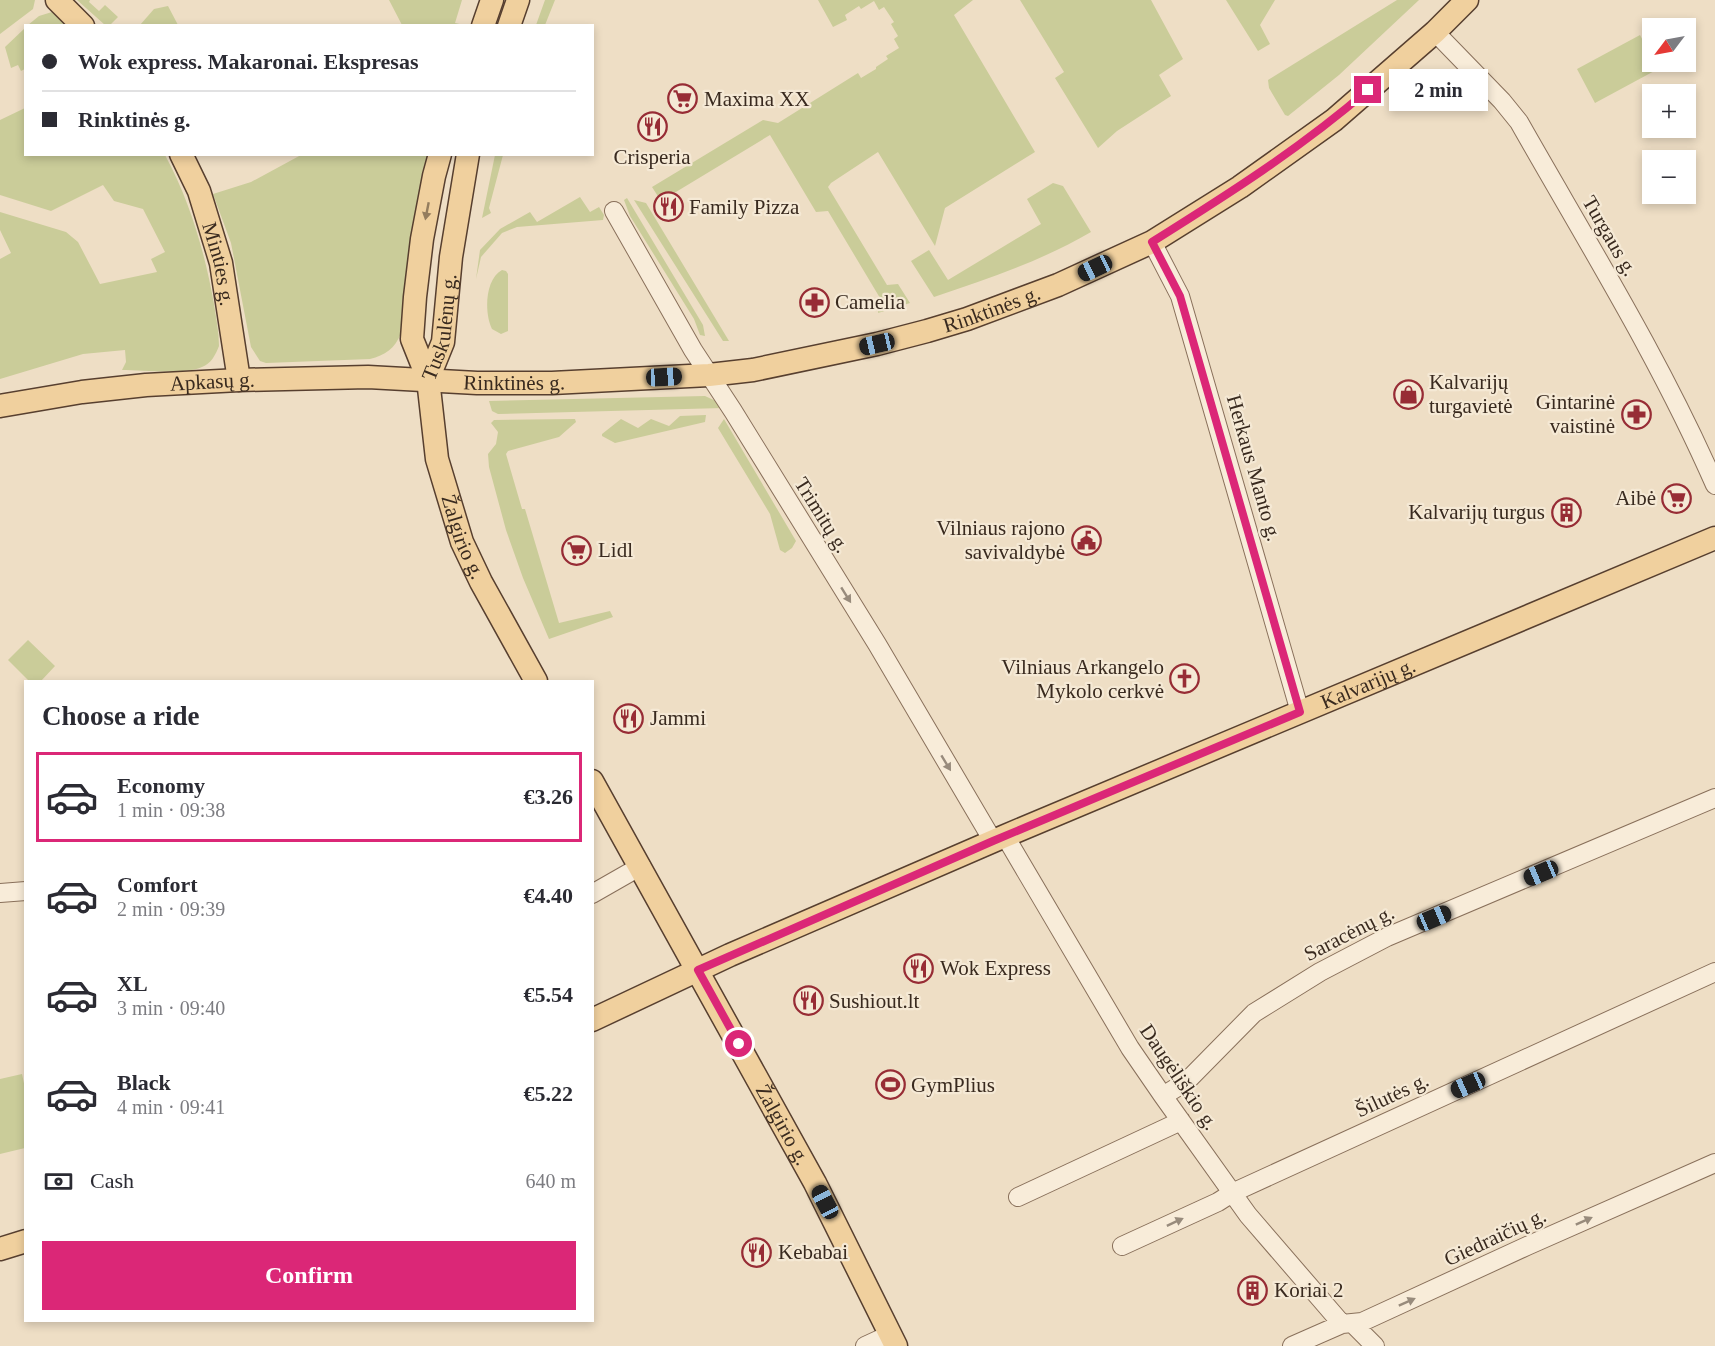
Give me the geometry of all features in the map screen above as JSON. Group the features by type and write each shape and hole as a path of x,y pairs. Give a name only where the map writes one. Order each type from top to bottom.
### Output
{"main road":[{"path":"57,0 81,24"},
{"path":"484,24 492,0"},
{"path":"510,24 518,0"},
{"name":"Rinktinės g.","path":"428,379 477,383 552,383 710,375 753,370 937,328 1058,285 1152,242 1240,187 1298,147 1334,120 1435,32 1467,0"},
{"name":"Minties g.","path":"182,156 199,191 221,264 239,380"},
{"name":"Tuskulėnų g.","path":"428,379 412,339 422,239 439,156"},
{"name":"Tuskulėnų g.","path":"428,379 443,342 451,256 468,156"},
{"name":"Apkasų g.","path":"0,406 93,390 239,380 368,377 428,379"},
{"name":"Žalgirio g.","path":"428,379 436,459 462,542 486,591 535,680"},
{"name":"Kalvarijų g.","path":"594,1019 698,970 999,839 1715,538"},
{"name":"Žalgirio g.","path":"594,785 815,1183 893,1340"},
{"path":"0,1248 24,1241"}],"street":[{"name":"Turgaus g.","path":"1435,32 1502,101 1519,123 1674,397 1715,485"},
{"name":"Trimitų g.","path":"614,211 693,351 999,839"},
{"name":"Herkaus Manto g.","path":"1152,242 1180,296 1300,712"},
{"name":"Saracėnų g.","path":"1163,1096 1187,1081 1254,1013 1320,972 1387,937 1715,798"},
{"name":"Daugėliškio g.","path":"999,839 1130,1048 1248,1215 1348,1324 1375,1346"},
{"path":"594,893 640,866"},
{"path":"0,893 24,891"},
{"name":"Šilutės g.","path":"1122,1246 1218,1202 1232,1193 1715,972"},
{"path":"1018,1197 1181,1121"},
{"name":"Giedraičių g.","path":"1292,1346 1348,1324 1362,1322 1715,1163"},
{"path":"865,1346 893,1340"}],"green space":[{"path":"0,0 35,0 33,9 0,34"},
{"path":"77,0 90,0 89,2 99,11 105,5 118,17 111,24 104,24"},
{"path":"389,0 462,0 455,23 460,24 401,24"},
{"path":"545,0 555,0 545,24 536,24"},
{"path":"818,0 973,0 954,15 1035,152 945,208 935,246 878,152 831,183 828,187 887,285 898,284 910,303 878,313 880,298 828,211 816,212 770,135 661,201 652,187 763,120 778,123 858,73 861,78 876,69 888,59 886,56 899,48 894,39 898,36 891,24 894,22 884,7 879,10 874,1 861,9 859,6 845,15 847,20 833,27"},
{"path":"1020,0 1151,0 1183,59 1159,75 1171,96 1117,131 1098,148 1055,78 1064,72"},
{"path":"1226,0 1275,0 1260,25 1270,44 1258,51"},
{"path":"1397,0 1419,0 1339,75 1288,116 1285,115 1269,88 1268,80"},
{"path":"168,6 177,24 141,24 154,9"},
{"path":"52,12 65,24 29,24 39,16"},
{"path":"24,29 24,70 21,71 18,65 11,68 5,47"},
{"path":"1640,35 1642,72 1652,72 1595,103 1577,69"},
{"path":"24,108 24,156 166,156 189,209 210,285 219,346 208,364 185,371 122,370 126,362 125,350 83,354 0,379 0,259 11,253 0,230 0,212 66,232 78,242 100,284 157,272 151,259 165,252 143,209 114,201 103,185 51,211 0,195 0,120"},
{"path":"299,156 428,156 412,229 401,333 393,347 370,359 266,363 260,361 251,347 231,243 213,194 251,182"},
{"path":"495,156 503,156 489,208 491,213 482,218"},
{"path":"1053,183 1063,186 1091,232 1034,261 934,297 911,261 929,250 948,280 1041,224 1027,199"},
{"path":"580,197 590,212 599,207 604,215 603,220 517,227 502,233 481,257 476,279 480,250 500,229 530,212 537,222"},
{"path":"627,198 703,325 705,336 700,335 694,319 630,216 624,200"},
{"path":"634,200 646,203 729,341 723,341"},
{"path":"502,270 508,274 508,331 501,334 492,329 487,306 489,288 496,274"},
{"path":"705,396 718,402 723,408 498,414 492,411 489,401"},
{"path":"706,415 705,422 615,443 602,436 621,419 638,428 651,419 669,426 680,416"},
{"path":"575,419 576,422 559,437 508,451 506,454 559,623 610,611 613,617 549,639 523,578 506,530 489,467 488,454 496,444 498,432 491,423 494,420"},
{"path":"724,419 796,541 785,553 780,550 770,514 718,428"},
{"path":"28,640 55,666 42,680 28,680 8,660"},
{"path":"22,1074 24,1148 0,1154 0,1079"}],"place":[{"name":"Maxima XX","path":"683,99"},
{"name":"Crisperia","path":"652,126"},
{"name":"Family Pizza","path":"668,207"},
{"name":"Camelia","path":"814,302"},
{"name":"Kalvarijų turgavietė","path":"1408,394"},
{"name":"Gintarinė vaistinė","path":"1636,414"},
{"name":"Aibė","path":"1677,498"},
{"name":"Kalvarijų turgus","path":"1566,512"},
{"name":"Vilniaus rajono savivaldybė","path":"1086,540"},
{"name":"Lidl","path":"577,550"},
{"name":"Vilniaus Arkangelo Mykolo cerkvė","path":"1185,679"},
{"name":"Jammi","path":"629,718"},
{"name":"Wok Express","path":"919,968"},
{"name":"Sushiout.lt","path":"808,1001"},
{"name":"GymPlius","path":"890,1085"},
{"name":"Kebabai","path":"757,1252"},
{"name":"Koriai 2","path":"1253,1290"}],"route":[{"path":"739,1044 698,970 993,841 1300,712 1180,296 1152,242 1240,187 1298,147 1368,90"}]}
